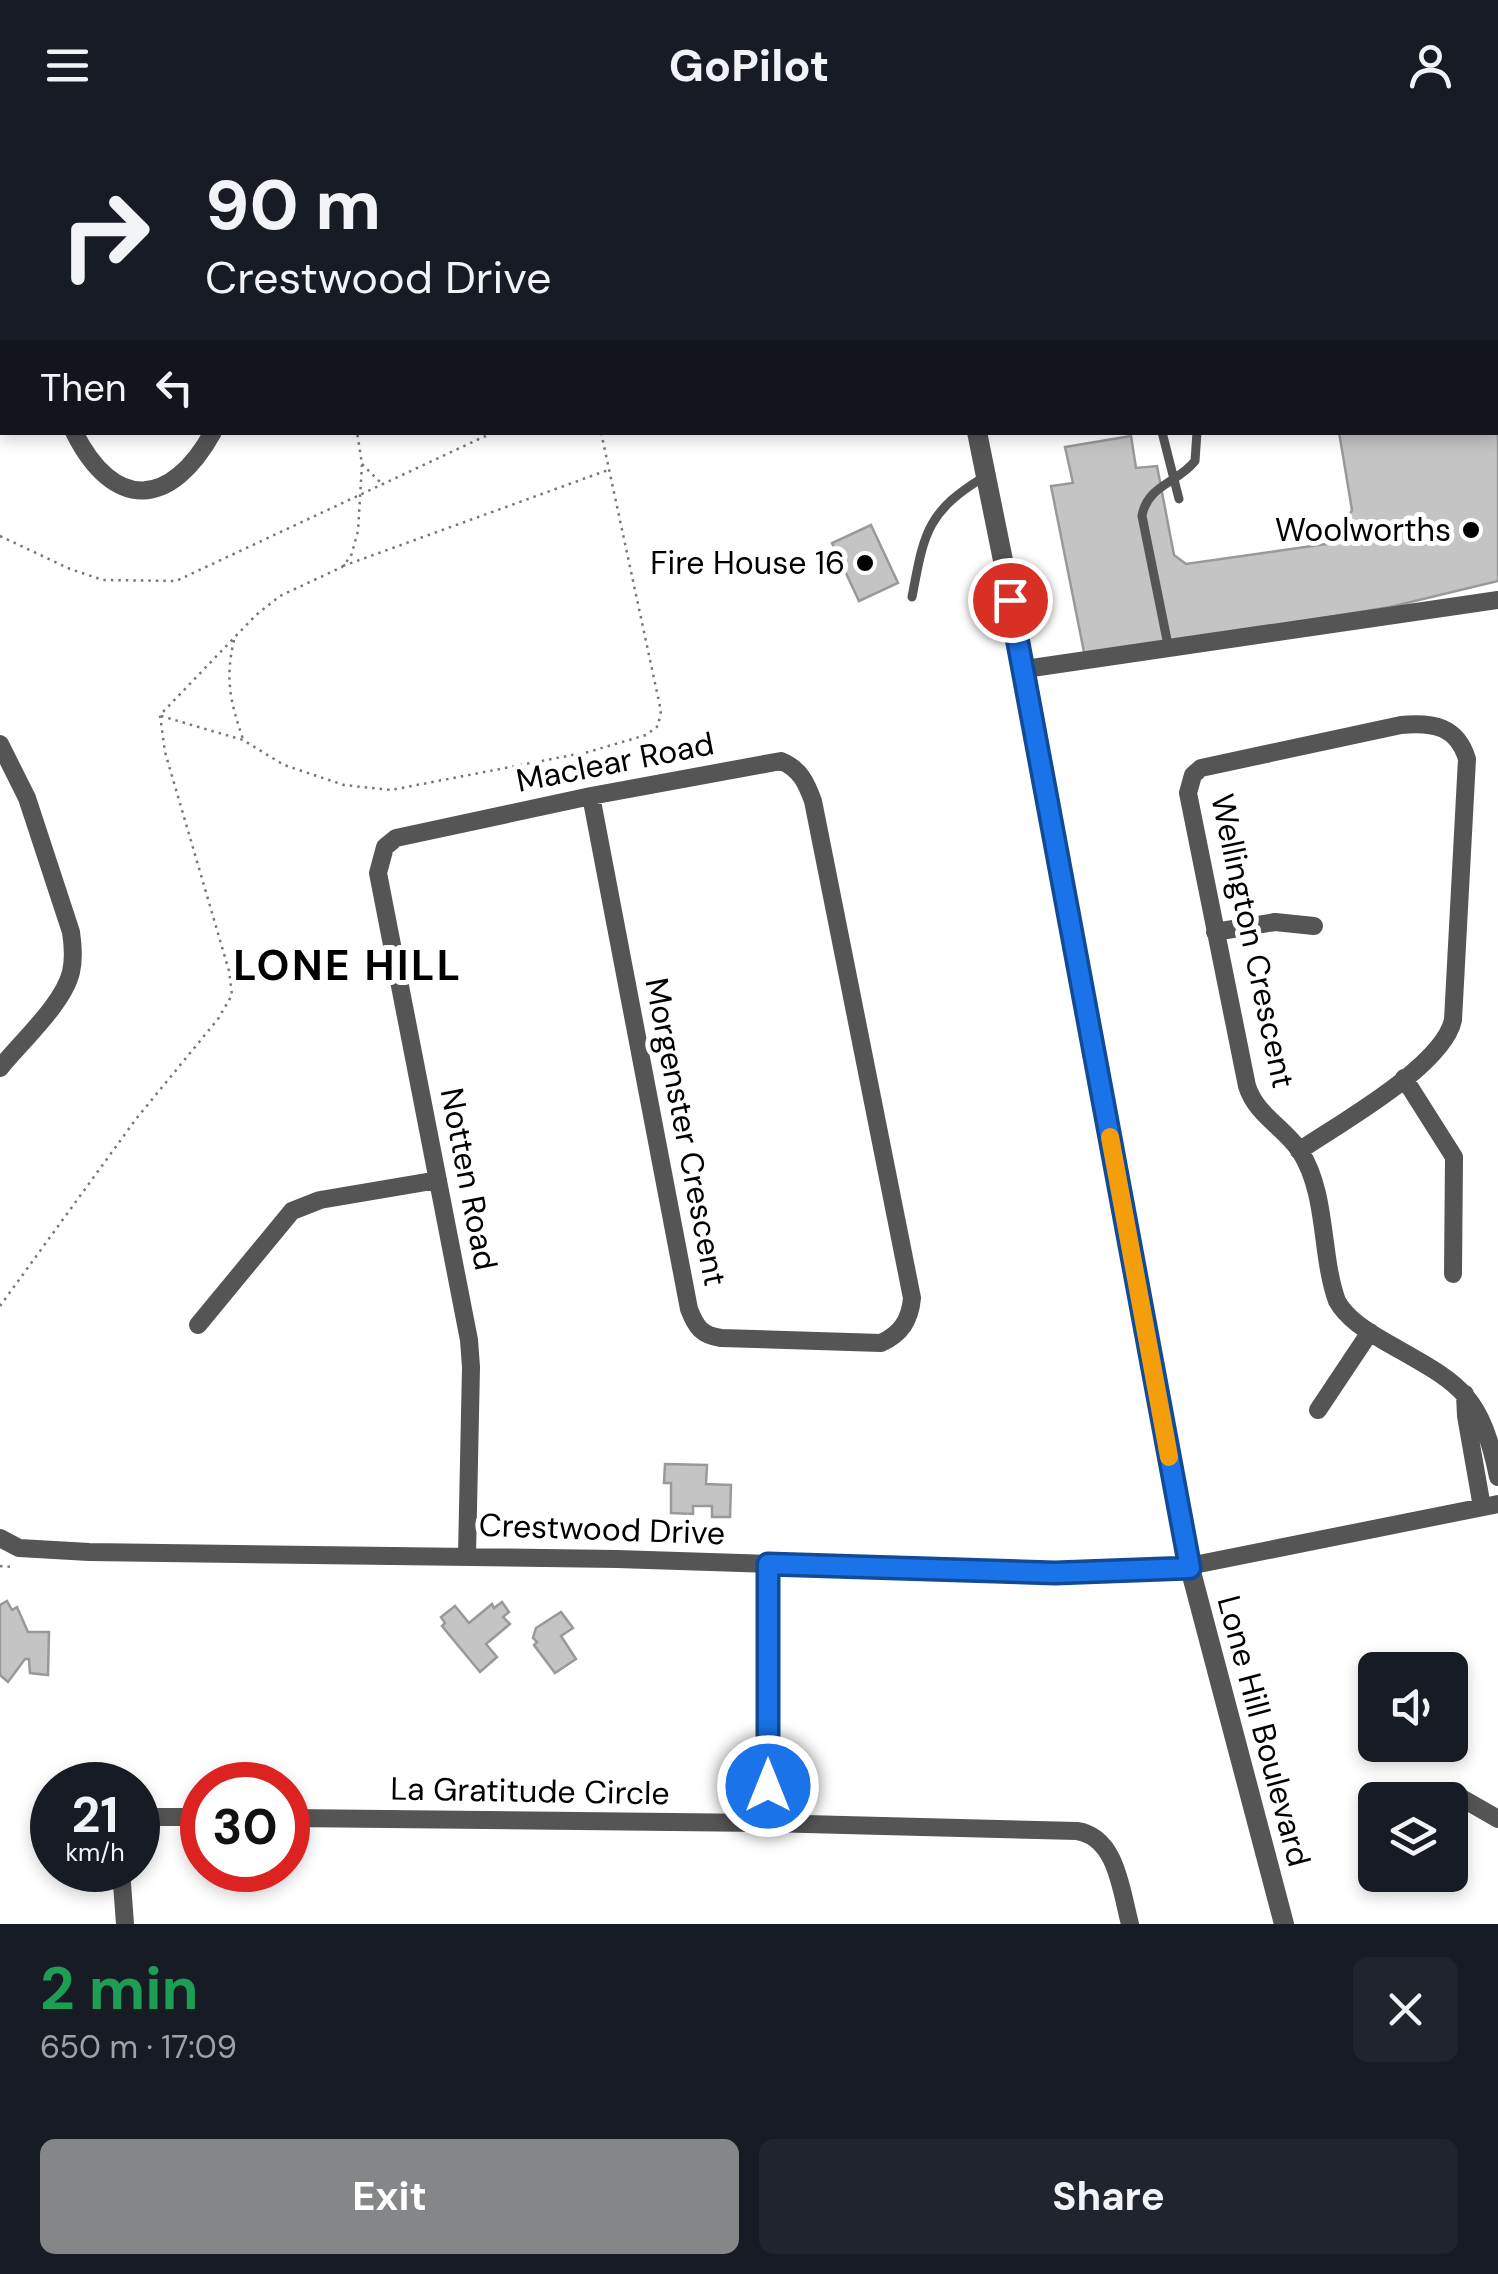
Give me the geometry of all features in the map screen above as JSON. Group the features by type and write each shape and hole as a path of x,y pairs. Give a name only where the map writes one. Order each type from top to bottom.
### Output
{"street":[{"path":"76,435 100,474 113,484 148,490 171,482 195,460 211,435"},
{"name":"Lone Hill Boulevard","path":"978,435 1025,669 1190,1568 1284,1924"},
{"path":"1025,669 1498,600"},
{"name":"Wellington Crescent","path":"1300,1151 1404,1078 1442,1046 1453,1020 1467,759 1464,747 1444,727 1426,722 1401,725 1201,768 1193,775 1188,793 1249,1093 1257,1107 1300,1151 1314,1186 1337,1301 1345,1313 1370,1332 1465,1393 1487,1427 1498,1476"},
{"path":"0,744 27,798 71,932 73,954 71,974 62,994 0,1068"},
{"name":"Maclear Road","path":"409,834 781,761 800,773 814,800"},
{"name":"Morgenster Crescent","path":"591,796 689,1309 696,1326 705,1336 720,1338 881,1343 895,1337 905,1325 912,1298 814,800"},
{"name":"Notten Road","path":"409,834 385,847 378,873 464,1304 472,1368 466,1556"},
{"path":"1215,932 1274,922 1314,926"},
{"path":"1404,1078 1454,1157 1453,1274"},
{"path":"198,1325 292,1211 320,1200 438,1180"},
{"path":"1318,1410 1370,1332"},
{"path":"1465,1393 1466,1416 1490,1506"},
{"name":"Crestwood Drive","path":"0,1538 19,1548 90,1552 466,1556 1055,1573 1190,1568 1490,1506"},
{"path":"767,1823 768,1564"},
{"path":"1468,1802 1498,1819"},
{"name":"La Gratitude Circle","path":"310,1818 767,1823 1089,1833 1104,1845 1112,1861 1130,1924"},
{"path":"123,1892 125,1924"}],"lane":[{"path":"1163,435 1179,499"},
{"path":"1168,650 1142,516 1147,498 1192,466 1197,435"},
{"path":"912,597 922,546 936,515 948,500 986,476"}],"path":[{"path":"342,567 352,556 358,531 362,464 357,435"},
{"path":"0,536 70,570 104,580 176,581 487,435"},
{"path":"160,715 243,740 284,766 344,786 391,790 588,752 646,736 658,726 661,711 602,435"},
{"path":"362,464 382,483"},
{"path":"160,715 256,615 280,596 342,567 609,470"},
{"path":"234,639 227,671 232,707 243,740"},
{"path":"0,1306 136,1119 218,1019 232,995 165,752 160,715"},
{"path":"0,1566 12,1567"}],"building":[{"path":"1340,435 1498,435 1498,581 1390,607 1085,657 1051,486 1073,483 1065,447 1131,436 1136,468 1157,466 1174,555 1186,564 1333,543 1352,510"},
{"name":"Fire House 16","path":"871,525 898,583 859,601 832,543"},
{"path":"665,1464 707,1465 706,1484 731,1485 730,1517 712,1517 712,1506 693,1506 693,1514 671,1513 671,1483 664,1483"},
{"path":"7,1601 12,1610 17,1607 28,1632 49,1632 48,1675 30,1673 29,1659 25,1659 8,1682 0,1675 0,1605"},
{"path":"502,1602 509,1612 503,1617 510,1624 486,1644 497,1657 480,1672 442,1626 445,1623 441,1617 455,1606 469,1623 492,1604 494,1608"},
{"path":"561,1612 573,1628 561,1636 576,1659 555,1673 533,1638 536,1628"}],"slow traffic":[{"path":"1110,1137 1169,1457"}],"place":[{"name":"Woolworths","path":"1471,530"},
{"name":"Fire House 16","path":"865,563"}],"district":[{"name":"LONE HILL","path":"348,965"}],"route":[{"path":"768,1786 768,1564 1055,1573 1190,1568 1010,600"}]}
